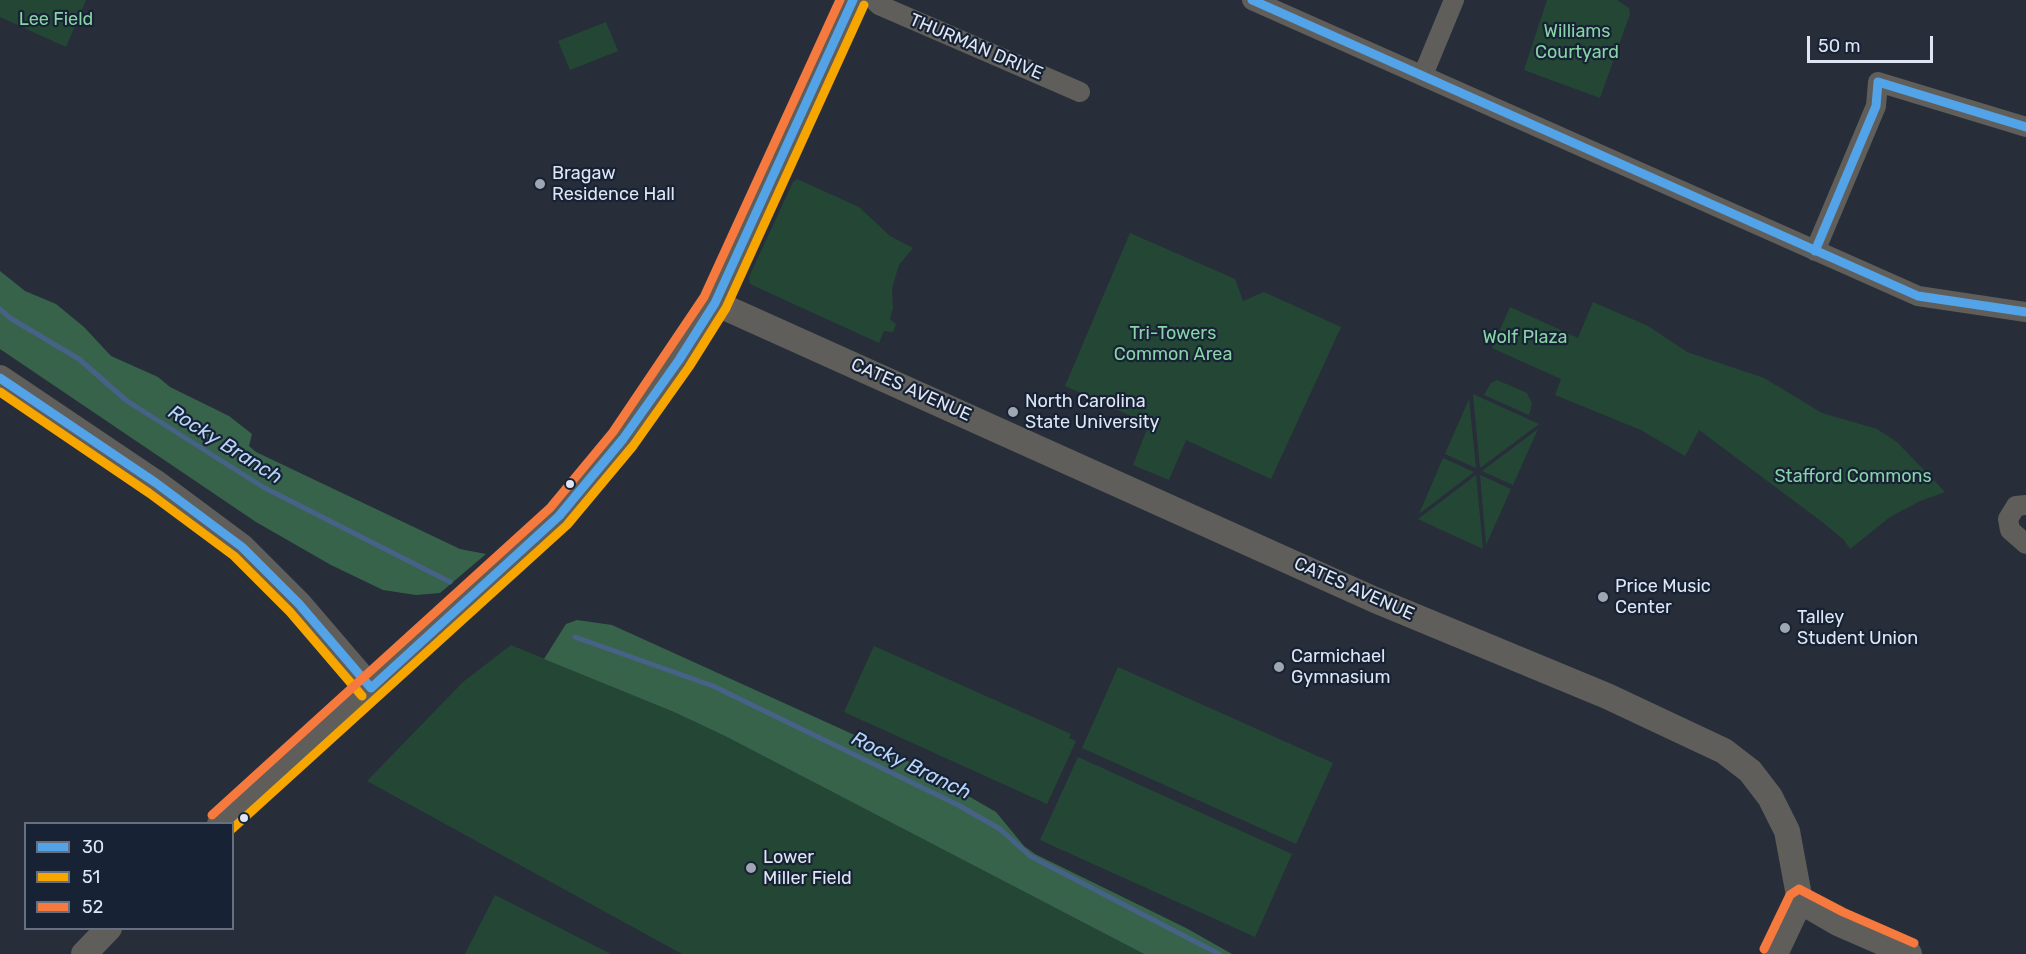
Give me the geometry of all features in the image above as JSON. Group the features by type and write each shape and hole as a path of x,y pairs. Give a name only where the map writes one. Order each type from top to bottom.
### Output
{"street":[{"path":"222,822 559,516 623,439 679,360 715,303 853,0"},
{"name":"THURMAN DRIVE","path":"873,0 879,5 1080,92"},
{"path":"1252,0 1918,296 2026,312"},
{"path":"1423,75 1454,0"},
{"path":"1815,251 1876,106 1878,82 2026,127"},
{"name":"CATES AVENUE","path":"715,303 1395,608 1607,696 1724,751 1750,771 1770,797 1787,831 1800,901"},
{"path":"0,378 156,483 242,548 299,603 371,688"},
{"path":"2026,505 2016,507 2008,519 2010,530 2026,544"},
{"path":"1775,954 1800,901 1838,923 1909,954"},
{"path":"84,954 107,930"}],"green space":[{"name":"Lee Field","path":"0,0 86,0 66,47 0,17"},
{"name":"Williams Courtyard","path":"1547,0 1617,0 1629,8 1630,14 1600,98 1524,70"},
{"path":"606,22 618,51 570,70 558,41"},
{"path":"797,179 859,207 890,236 913,248 899,265 892,288 893,308 890,319 896,324 893,332 884,331 879,343 750,284 749,277 793,182"},
{"name":"Tri-Towers Common Area","path":"1130,233 1235,279 1243,301 1264,292 1341,327 1271,479 1186,440 1169,480 1133,465 1149,424 1065,386"},
{"path":"0,271 25,291 56,304 84,327 111,356 158,377 170,387 229,416 252,434 249,446 256,452 460,549 486,554 440,593 416,595 383,590 331,565 256,522 0,349"},
{"name":"Stafford Commons","path":"1593,302 1648,326 1687,352 1764,378 1822,413 1877,429 1897,442 1945,492 1920,501 1890,517 1850,549 1844,540 1821,521 1699,430 1685,456 1641,430 1555,395 1561,379 1492,348 1510,307 1578,338"},
{"path":"1497,380 1527,393 1532,404 1529,415 1484,395 1491,383"},
{"path":"1473,394 1539,424 1480,468"},
{"path":"1469,399 1476,468 1445,454"},
{"path":"1538,429 1513,485 1482,471"},
{"path":"1443,458 1474,472 1419,514"},
{"path":"1476,475 1483,549 1418,519"},
{"path":"1480,475 1511,489 1486,545"},
{"path":"577,620 612,625 892,752 996,812 1024,846 1035,854 1186,928 1232,954 1144,954 725,736 674,712 544,659 566,624"},
{"name":"Lower Miller Field","path":"511,645 674,712 725,736 1144,954 682,954 367,781 463,682"},
{"path":"874,646 1071,734 1069,738 1076,741 1047,804 844,712"},
{"path":"1118,667 1333,763 1296,844 1082,748"},
{"path":"1078,757 1292,854 1255,937 1040,840"},
{"path":"495,895 611,954 465,954"}],"waterway":[{"name":"Rocky Branch","path":"0,309 10,318 79,359 127,401 263,487 450,582"},
{"name":"Rocky Branch","path":"575,637 713,686 958,805 1000,829 1030,856 1219,954"}],"transit line":[{"name":"52","path":"212,815 550,508 613,432 704,297 840,0"},
{"name":"30","path":"0,378 156,483 242,547 299,604 371,688 559,516 623,439 679,360 715,303 853,0"},
{"name":"30","path":"1252,0 1918,296 2026,312"},
{"name":"51","path":"234,827 567,525 633,446 689,367 726,308 864,5"},
{"name":"30","path":"1815,251 1876,106 1878,82 2026,127"},
{"name":"51","path":"0,392 149,493 234,556 290,612 362,696"},
{"name":"52","path":"1764,949 1790,895 1799,889 1843,912 1914,943"}],"place":[{"name":"Bragaw Residence Hall","path":"540,184"},
{"name":"North Carolina State University","path":"1013,412"},
{"name":"Price Music Center","path":"1603,597"},
{"name":"Talley Student Union","path":"1785,628"},
{"name":"Carmichael Gymnasium","path":"1279,667"},
{"name":"Lower Miller Field","path":"751,868"}],"park label":[{"name":"Wolf Plaza","path":"1525,338"}]}
